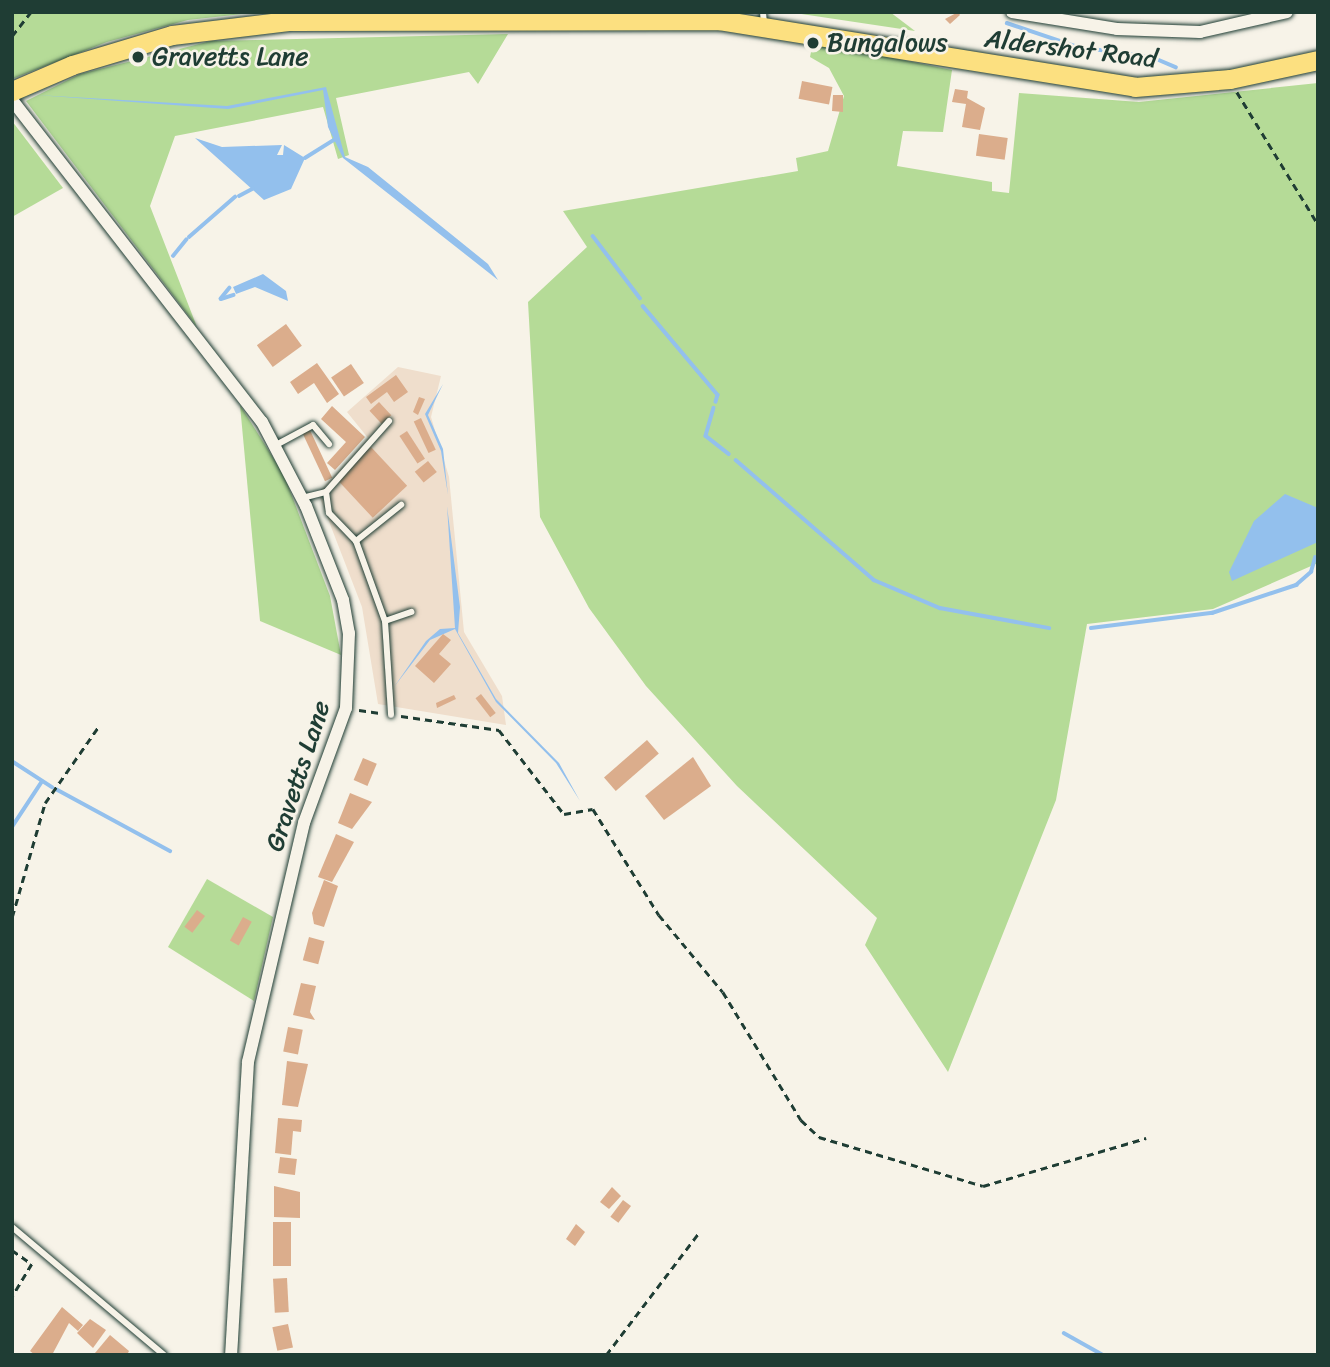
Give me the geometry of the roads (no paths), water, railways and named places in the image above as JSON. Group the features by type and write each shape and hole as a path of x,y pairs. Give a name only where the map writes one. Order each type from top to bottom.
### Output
{"main road":[{"name":"Aldershot Road","path":"12,91 151,41 289,17 763,18 1077,81 1164,88 1230,79 1318,58"}],"street":[{"path":"1012,12 1117,29 1200,32 1287,12"},
{"name":"Gravetts Lane","path":"12,100 276,445 302,498 343,600 349,633 346,708 304,823 248,1062 232,1355"}],"lane":[{"path":"302,498 326,492 389,421"},
{"path":"276,445 313,425 329,444"},
{"path":"326,492 330,513 356,541 385,621 391,715"},
{"path":"356,541 401,505"},
{"path":"385,621 411,612"},
{"path":"12,1227 164,1355"}],"water":[{"path":"326,87 345,157 368,167 488,264 498,280 343,158 328,127 323,90 228,109 36,95 227,106"},
{"path":"195,138 222,147 282,145 277,155 283,155 284,145 305,158 291,189 264,200"},
{"path":"263,274 286,291 288,301 255,287 236,294 233,287"},
{"path":"443,384 428,415 443,449 448,495 441,451 425,414"},
{"path":"1285,494 1318,508 1318,542 1232,581 1229,572 1254,521"},
{"path":"447,506 460,607 458,633 496,699 559,763 580,801 556,763 496,702 455,629 430,640 394,687 426,641 440,629 455,628"}],"waterway":[{"path":"1007,23 1078,47 1152,57 1176,67"},
{"path":"305,158 335,139"},
{"path":"239,196 252,189"},
{"path":"189,237 235,197"},
{"path":"593,236 640,298"},
{"path":"173,256 186,240"},
{"path":"230,288 221,299 233,295"},
{"path":"643,306 718,395 716,402"},
{"path":"714,408 706,436 729,454"},
{"path":"736,460 874,580 940,608 1049,628"},
{"path":"1091,628 1212,613 1296,585 1311,572 1315,558"},
{"path":"12,761 52,787"},
{"path":"12,827 41,783"},
{"path":"56,789 170,851"},
{"path":"1064,1333 1103,1355"}],"place":[{"name":"Bungalows","path":"813,43"},
{"name":"Gravetts Lane","path":"138,57"}]}
